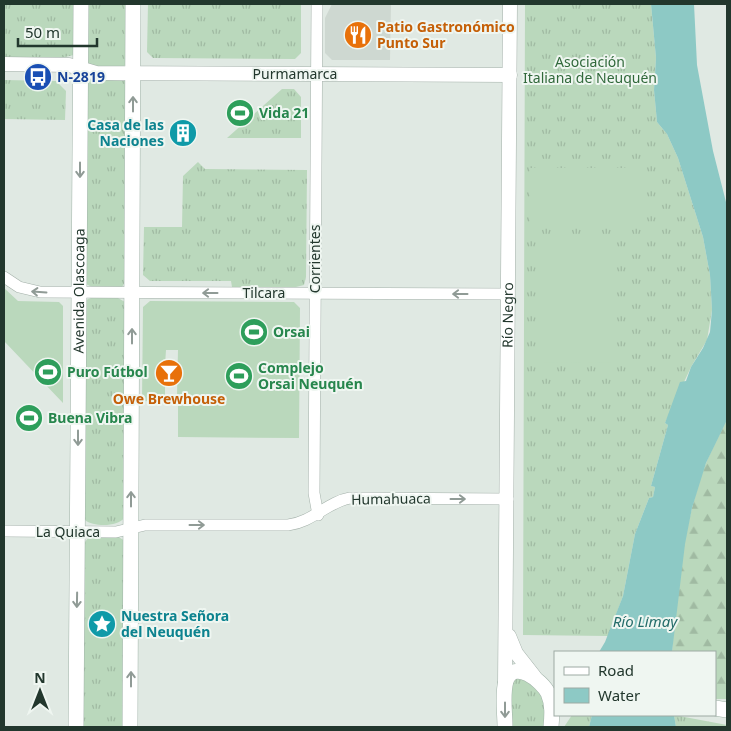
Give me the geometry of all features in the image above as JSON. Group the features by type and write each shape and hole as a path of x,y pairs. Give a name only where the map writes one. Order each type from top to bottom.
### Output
{"main road":[{"name":"Avenida Olascoaga","path":"76,727 81,4"},
{"path":"130,727 133,4"},
{"path":"505,686 512,674 523,672 554,688"},
{"name":"Río Negro","path":"536,678 548,693 551,727"},
{"name":"Río Negro","path":"505,686 505,727"},
{"path":"551,727 557,716"}],"street":[{"name":"Corrientes","path":"317,4 314,493 318,515"},
{"name":"Río Negro","path":"505,686 508,499 510,4"},
{"name":"Purmamarca","path":"4,64 63,64 96,73 510,75"},
{"name":"Tilcara","path":"4,276 19,288 29,291 79,293 509,294"},
{"name":"Humahuaca","path":"131,528 145,525 288,525 304,522 338,501 350,498 508,499"},
{"name":"La Quiaca","path":"4,531 118,532 131,528"},
{"name":"Río Negro","path":"507,626 516,653 536,678"}],"shaded area":[{"name":"Patio Gastronómico Punto Sur","path":"332,4 391,4 390,60 332,60 325,53 325,18"}],"green space":[{"path":"4,4 77,4 74,55 65,57 4,57"},
{"path":"86,4 127,4 126,64 124,66 92,66 87,63"},
{"path":"148,4 301,4 301,53 295,59 153,58 147,52"},
{"name":"Asociación Italiana de Neuquén","path":"525,4 651,4 656,58 654,90 657,122 667,134 678,158 703,237 710,275 712,310 707,340 691,367 665,423 668,425 651,486 655,487 653,497 649,498 635,534 623,596 608,636 523,635"},
{"path":"530,4 563,4 563,13 530,13"},
{"path":"91,79 125,81 125,282 122,287 92,287 86,284 88,81"},
{"path":"4,80 56,81 66,91 65,120 4,119"},
{"path":"282,89 294,89 301,97 301,138 227,138"},
{"path":"198,162 205,169 307,170 306,277 304,285 296,287 232,287 231,281 150,281 143,275 144,227 182,227 183,176"},
{"path":"530,168 643,168 643,228 530,228"},
{"path":"541,239 614,239 614,362 541,363"},
{"name":"Puro Fútbol","path":"4,288 18,301 59,302 63,306 63,403 4,341"},
{"path":"91,298 118,298 125,302 124,518 117,523 105,525 94,524 85,520 86,300"},
{"name":"Complejo Orsai Neuquén","path":"150,301 294,302 300,308 299,438 178,437 178,402 142,401 143,307","holes":["166,350 178,350 177,396 165,396 165,380 158,380 161,366 165,365"]},
{"path":"727,420 727,699 716,699 716,651 672,651 678,588 688,524 704,467"},
{"path":"117,536 125,541 126,727 80,727 84,543 89,537"},
{"path":"515,679 525,680 539,693 544,703 545,727 510,727 510,685"},
{"path":"571,716 592,716 589,727 564,727"},
{"path":"674,716 727,725 727,727 676,727"}],"water":[{"name":"Río Limay","path":"651,4 694,4 697,65 713,151 727,206 727,420 706,463 692,508 685,544 672,651 600,651 623,596 635,534 649,498 653,497 655,487 651,486 668,425 665,423 680,382 686,381 691,367 710,332 712,310 710,275 703,237 678,158 667,134 657,122 654,90 656,58"},
{"path":"592,716 674,716 676,727 589,727"}],"place":[{"name":"Patio Gastronómico Punto Sur","path":"358,35"},
{"name":"N-2819","path":"38,77"},
{"name":"Vida 21","path":"240,113"},
{"name":"Casa de las Naciones","path":"183,133"},
{"name":"Orsai","path":"254,332"},
{"name":"Puro Fútbol","path":"48,372"},
{"name":"Owe Brewhouse","path":"169,373"},
{"name":"Complejo Orsai Neuquén","path":"239,376"},
{"name":"Buena Vibra","path":"29,418"},
{"name":"Nuestra Señora del Neuquén","path":"102,624"}]}
